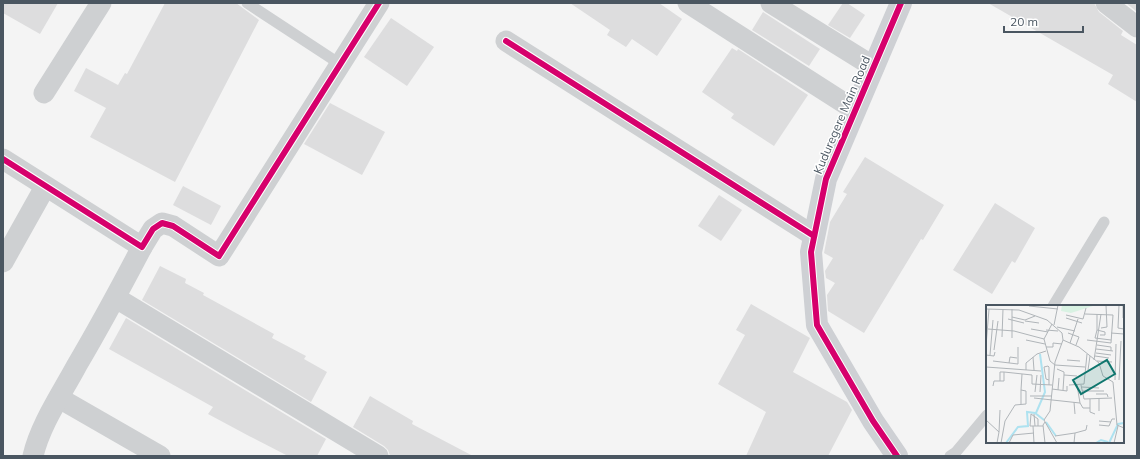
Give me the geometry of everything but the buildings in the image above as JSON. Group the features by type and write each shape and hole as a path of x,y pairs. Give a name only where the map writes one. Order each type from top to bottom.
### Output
{"street":[{"path":"44,93 101,3"},
{"path":"33,456 36,446 59,398 116,298 153,229 162,223 174,226 219,256 379,3"},
{"path":"688,3 855,110"},
{"path":"771,3 874,67"},
{"name":"Kuduregere Main Road","path":"897,456 873,421 817,325 811,252 826,179 901,3"},
{"path":"1106,3 1137,27"},
{"path":"506,41 814,236"},
{"path":"3,159 142,247"},
{"path":"3,262 45,187"},
{"path":"116,298 378,456"},
{"path":"59,398 160,456"}],"lane":[{"path":"247,3 340,64"},
{"path":"1054,305 1104,222"},
{"path":"950,456 956,452 986,416"}],"cycle path":[{"path":"3,159 142,247 153,229 162,223 173,226 219,256 379,3"},
{"path":"897,456 873,421 817,325 811,252 826,179 901,3"},
{"path":"506,41 814,236"}]}
